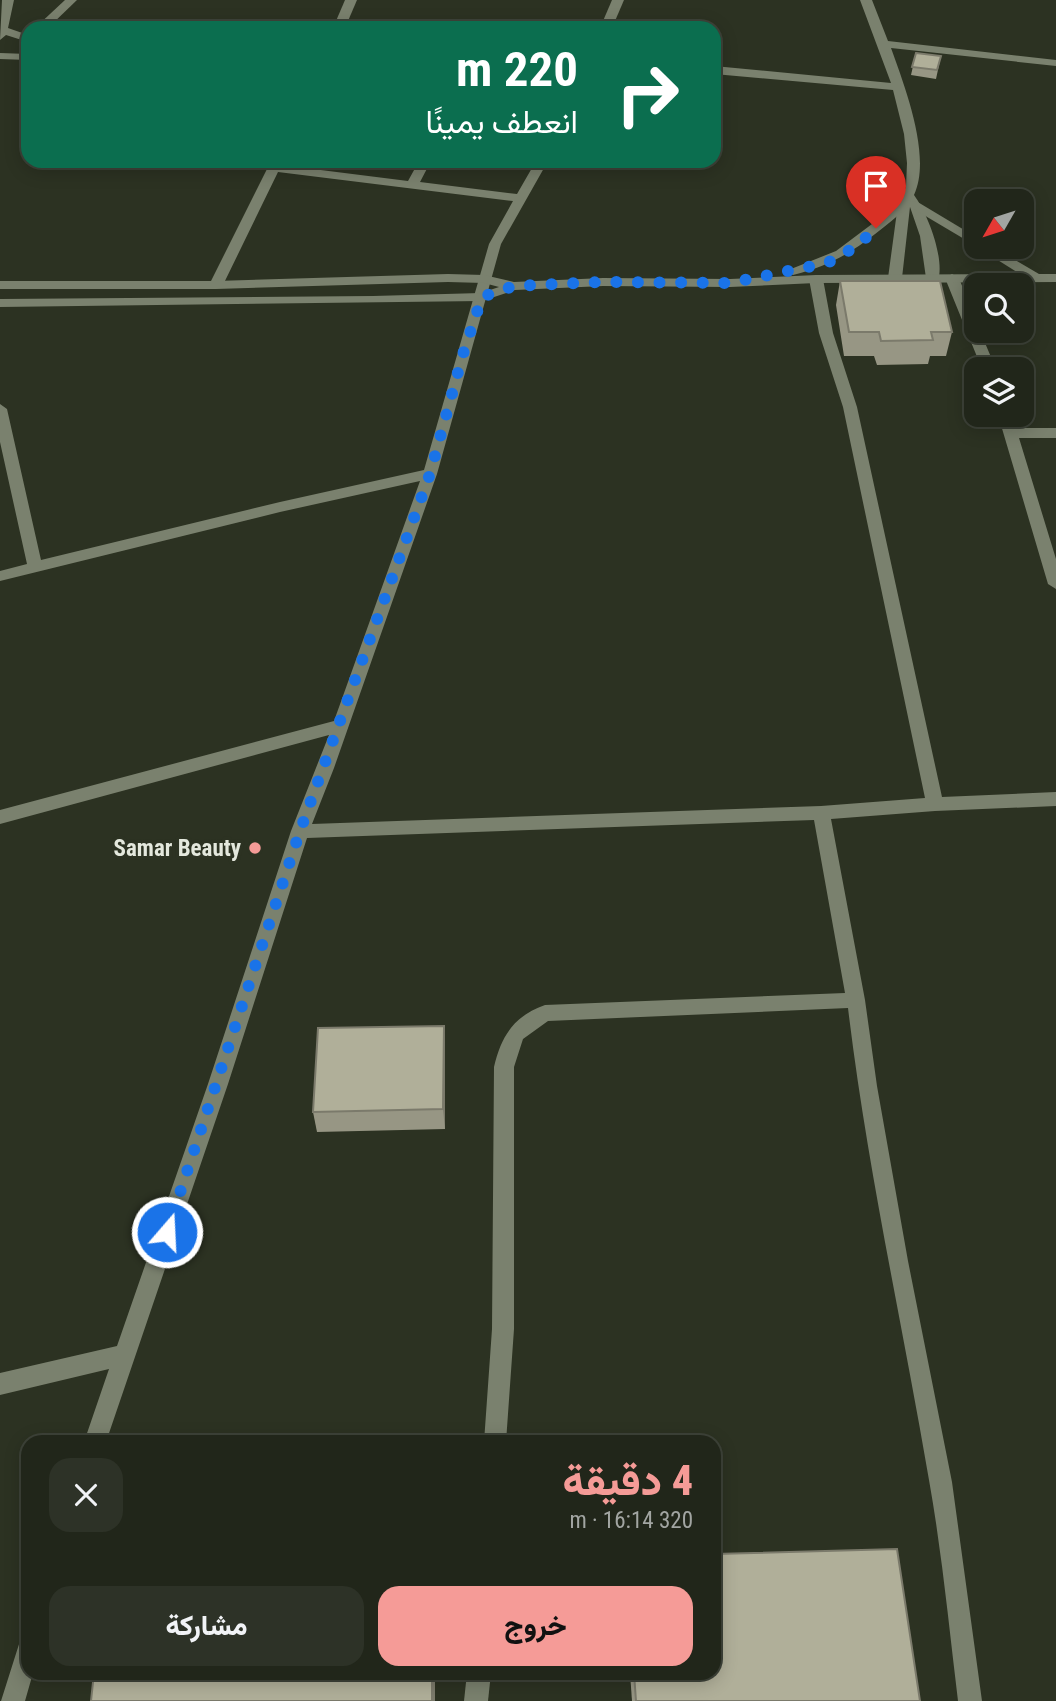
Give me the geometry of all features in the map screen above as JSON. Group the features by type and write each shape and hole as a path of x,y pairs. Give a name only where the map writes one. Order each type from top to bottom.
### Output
{"street":[{"path":"8,0 1,33 21,37"},
{"path":"48,21 71,0"},
{"path":"342,21 351,0"},
{"path":"609,21 618,0"},
{"path":"866,0 897,87 915,168 895,278"},
{"path":"882,44 1056,62"},
{"path":"0,56 21,57"},
{"path":"721,71 897,87"},
{"path":"216,285 273,168"},
{"path":"301,168 522,198"},
{"path":"412,185 421,168"},
{"path":"97,1435 218,1084 300,831 430,474 495,244 538,168"},
{"path":"910,202 964,235"},
{"path":"910,202 928,241 933,278"},
{"path":"730,283 827,263 857,246 910,202"},
{"path":"1004,259 1036,278"},
{"path":"952,278 984,357"},
{"path":"0,285 216,285 484,279 514,286 603,282 730,283 816,279 1056,278"},
{"path":"816,279 826,333 850,407 934,804"},
{"path":"0,303 348,301 482,297 514,286"},
{"path":"0,409 35,567"},
{"path":"1010,427 1056,584"},
{"path":"1012,433 1056,433"},
{"path":"0,576 279,507 430,474"},
{"path":"0,817 340,726"},
{"path":"300,831 821,813 934,804 1056,799"},
{"path":"821,813 856,1000 867,1086 941,1482 970,1701"},
{"path":"495,1435 503,1329 504,1067 509,1041 523,1024 545,1013 856,1000"},
{"path":"0,1384 125,1355"},
{"path":"13,1701 21,1673"},
{"path":"477,1701 478,1680"}],"building":[{"path":"916,53 941,56 937,70 912,67"},
{"path":"840,281 940,281 952,332 931,332 933,340 881,341 879,332 849,332"},
{"path":"444,1026 443,1109 313,1112 318,1028"},
{"path":"897,1549 920,1701 636,1701 634,1680 721,1680 721,1554"},
{"path":"93,1680 432,1680 432,1701 91,1701"}],"place":[{"name":"Samar Beauty","path":"255,848"}],"route":[{"path":"167,1232 300,831 326,768 430,474 463,354 482,297 514,286 603,282 730,283 827,263 857,246 876,228"}]}
